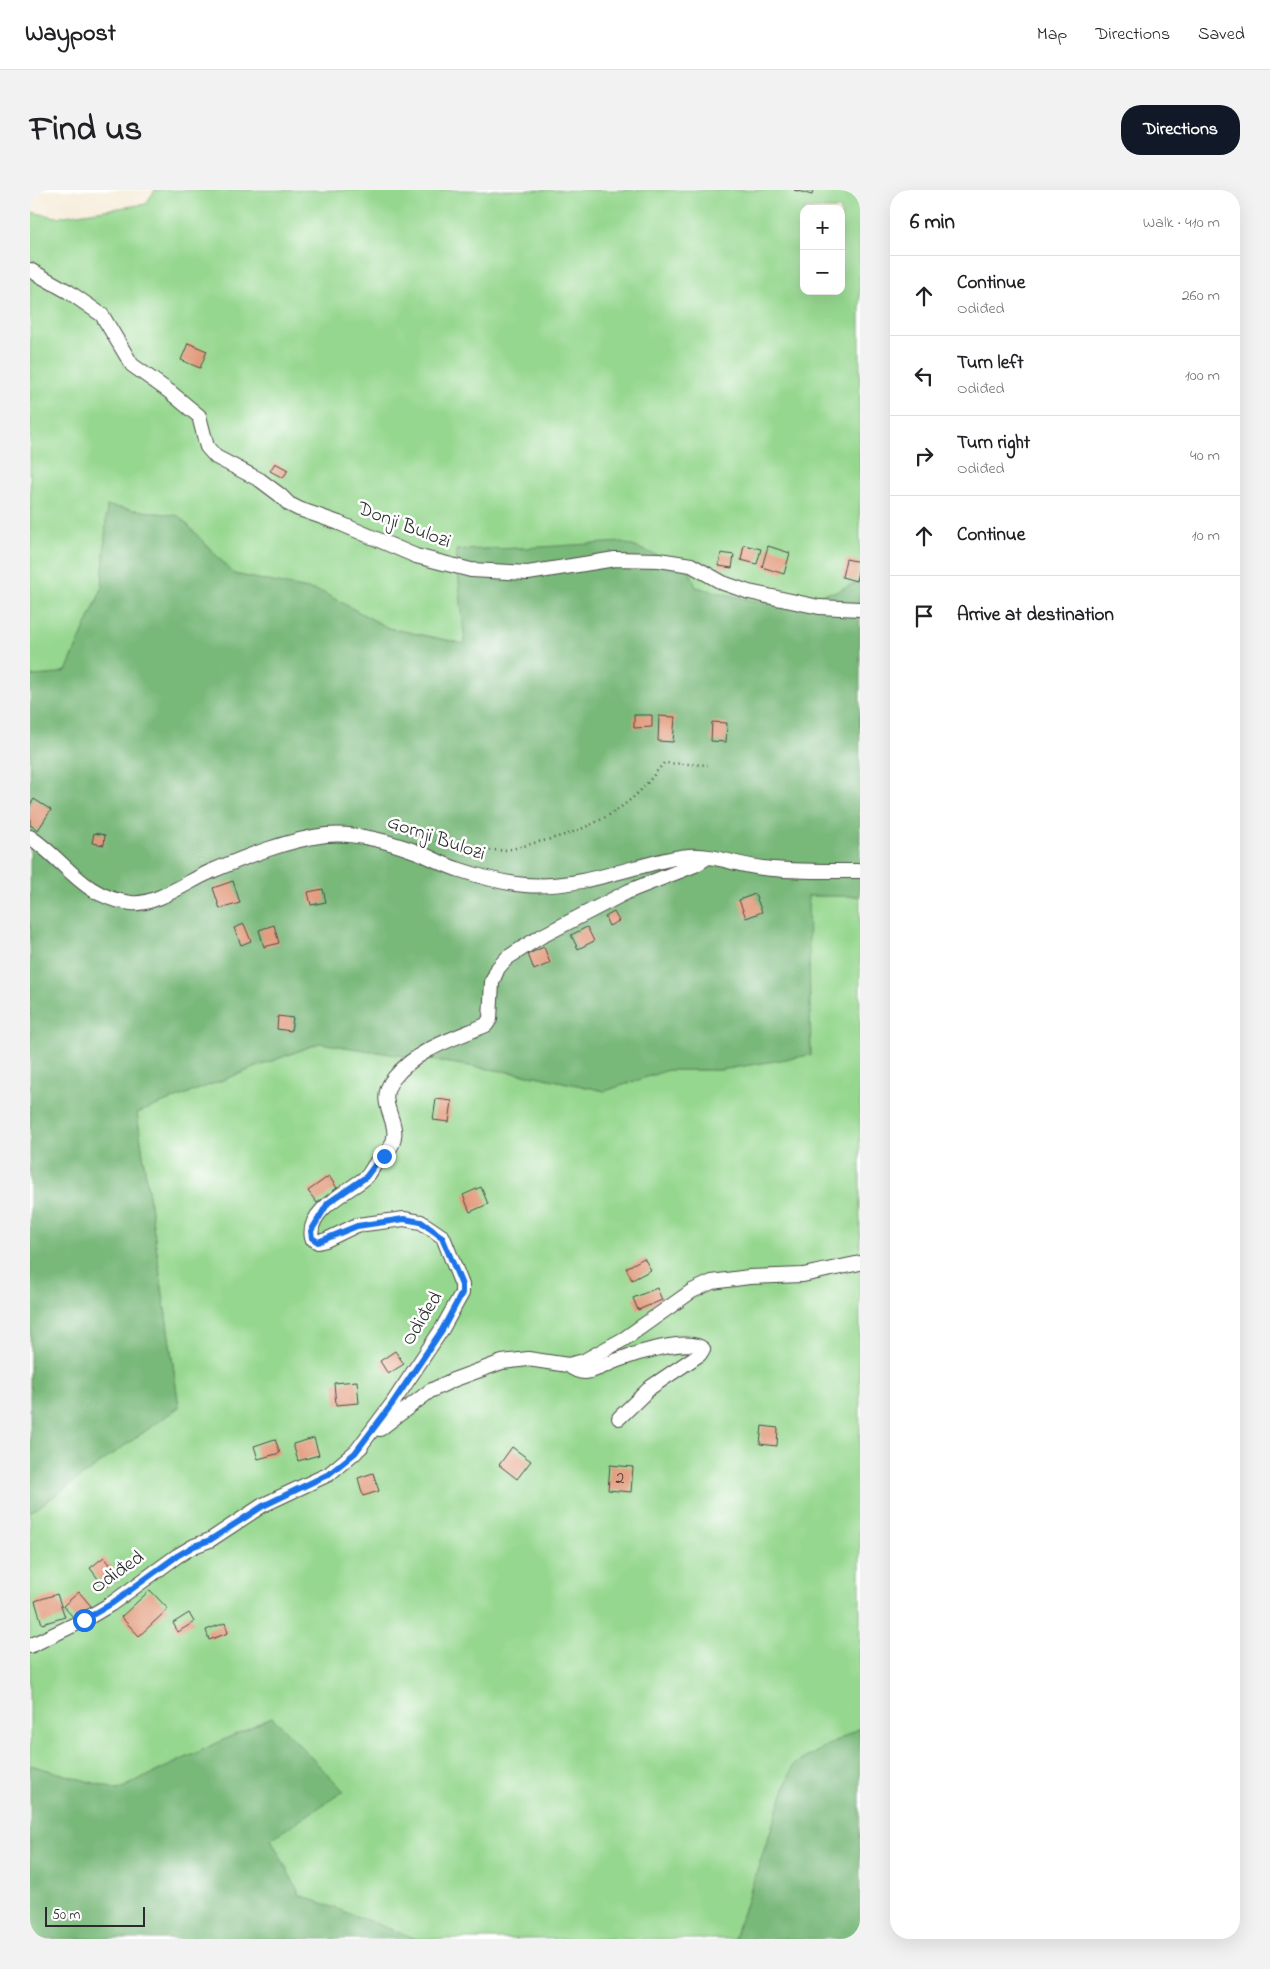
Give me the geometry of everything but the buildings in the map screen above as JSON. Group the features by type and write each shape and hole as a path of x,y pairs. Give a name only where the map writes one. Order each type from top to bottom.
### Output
{"street":[{"name":"Donji Bulozi","path":"30,270 69,292 102,315 132,365 170,392 199,416 207,448 216,457 260,480 289,504 304,512 339,523 416,556 471,570 528,573 615,559 659,560 691,565 723,583 750,592 819,607 860,609"},
{"name":"Gornji Bulozi","path":"30,837 45,848 70,874 92,890 133,904 152,900 210,872 270,849 325,835 359,836 384,842 418,852 455,869 492,879 526,885 559,884 622,872 674,858 691,856 708,857 769,869 860,871"},
{"name":"Odiđed","path":"355,1453 392,1404 442,1330 462,1293 461,1277 442,1237 421,1222 404,1219 382,1221 357,1226 318,1242 312,1238 311,1231 328,1203 366,1177 391,1148 395,1135 394,1121 388,1111 385,1098 392,1078 411,1061 432,1047 486,1025 490,1019 492,982 498,968 507,958 540,937 629,891 695,865 708,857"},
{"name":"Odiđed","path":"30,1646 84,1620 111,1604 177,1556 194,1546 210,1540 263,1506 329,1474 400,1412 430,1391 453,1380 502,1362 528,1359 568,1365 584,1361 624,1339 692,1291 712,1282 749,1277 803,1275 860,1263"},
{"name":"Odiđed","path":"568,1365 575,1370 584,1372 661,1348 688,1344 699,1345 703,1349 700,1354 651,1387 619,1418"}],"path":[{"path":"401,831 436,841 472,848 505,850 556,838 596,823 617,811 639,792 664,763 708,765"}],"green space":[{"path":"155,190 860,190 860,581 835,592 758,602 523,548 456,550 466,644 388,628 322,592 234,574 179,516 107,506 102,589 66,671 51,675 30,676 30,212 57,217 146,204"},
{"path":"107,506 179,516 234,574 322,592 388,628 465,644 456,550 622,542 688,567 696,587 758,602 835,592 860,581 860,896 808,896 811,1055 720,1070 668,1070 605,1091 535,1076 319,1043 137,1113 179,1407 30,1513 30,676 51,675 66,671 102,589"},
{"path":"807,896 860,896 860,1728 793,1765 734,1939 417,1939 300,1896 271,1839 272,1717 118,1790 30,1765 30,1513 179,1407 137,1113 319,1043 535,1076 605,1091 668,1070 720,1070 811,1054"},
{"path":"272,1717 344,1791 271,1839 300,1895 417,1939 30,1939 30,1765 118,1790"},
{"path":"860,1728 860,1939 734,1939 793,1765"}],"route":[{"path":"84,1620 111,1604 177,1556 194,1546 210,1540 263,1506 329,1474 355,1453 392,1404 442,1330 462,1293 461,1277 442,1237 429,1227 421,1222 404,1219 382,1221 357,1226 318,1242 312,1238 311,1231 315,1221 328,1203 366,1177 384,1156"}]}
